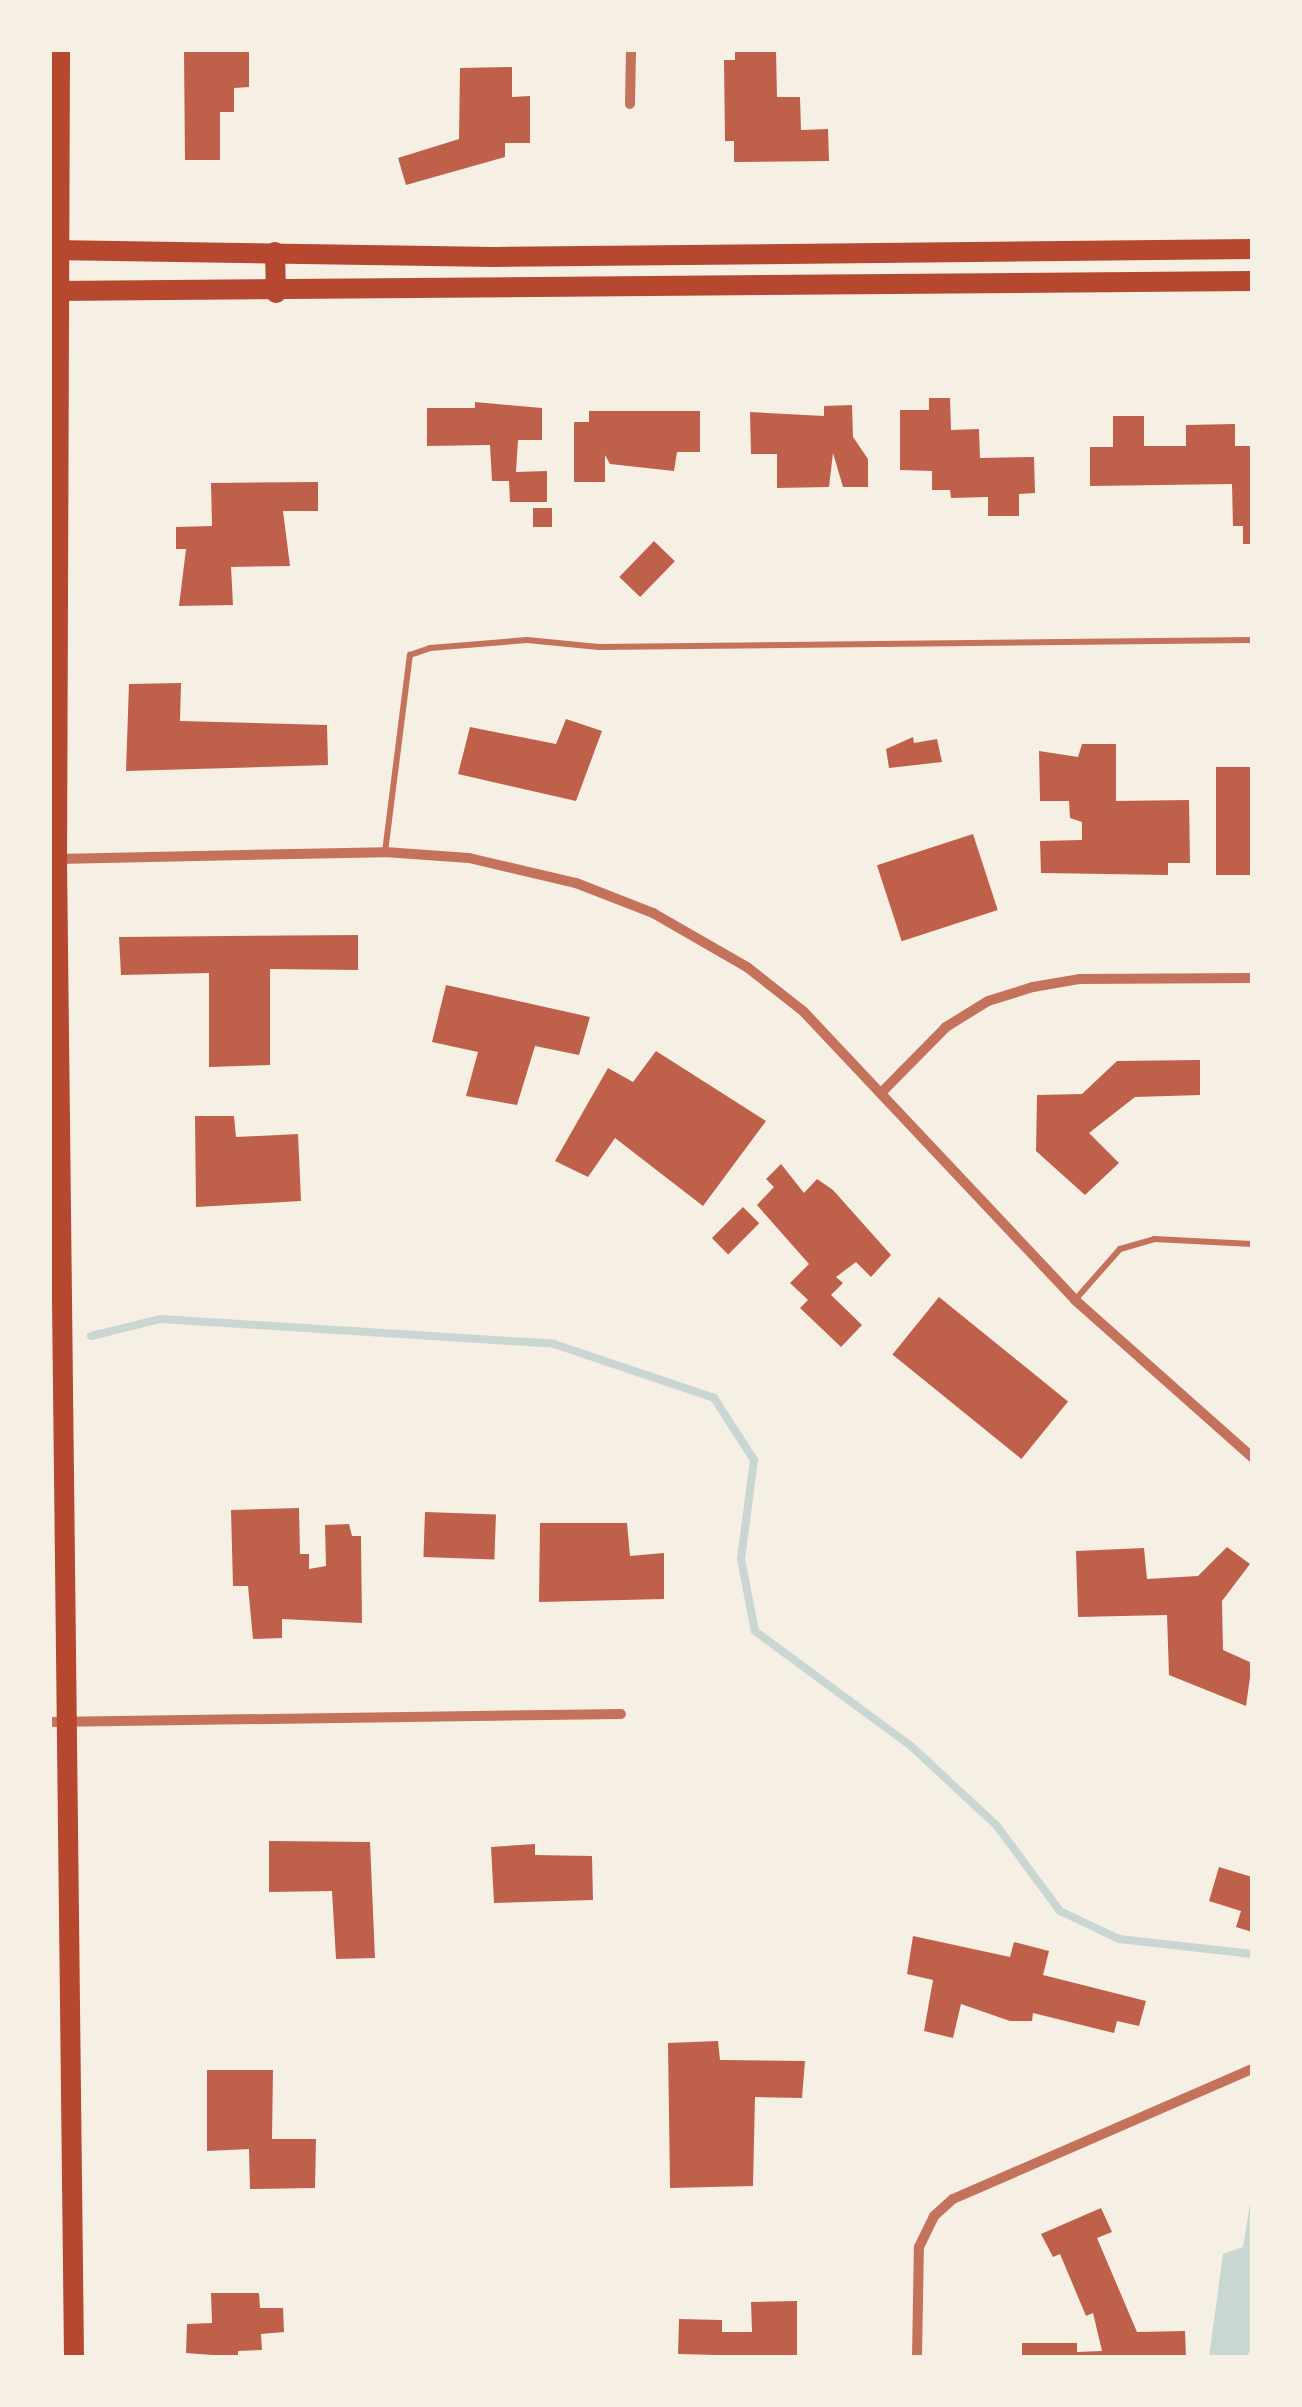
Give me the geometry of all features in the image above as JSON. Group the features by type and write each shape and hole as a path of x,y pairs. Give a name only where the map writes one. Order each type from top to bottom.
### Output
{"main road":[{"path":"60,50 54,859 60,1722 74,2357"},
{"path":"56,250 708,254 1252,248"},
{"path":"1206,249 1207,282"},
{"path":"275,252 276,293"},
{"path":"706,289 708,254"},
{"path":"57,291 276,293 1252,281"}],"street":[{"path":"630,104 631,50"},
{"path":"54,859 385,852 524,868 653,913 747,966 803,1012 1075,1300 1252,1457"},
{"path":"881,1093 946,1027 988,1001 1032,987 1080,979 1252,978"},
{"path":"60,1722 621,1714"},
{"path":"918,2357 919,2248 934,2216 953,2199 1252,2069"}],"lane":[{"path":"385,852 410,655 430,648 527,640 599,647 1252,640"},
{"path":"1075,1300 1120,1249 1154,1240 1252,1244"}],"shaded area":[{"path":"1252,2191 1252,2345 1247,2357 1209,2357 1223,2254 1243,2247"}],"building":[{"path":"184,50 249,50 249,87 234,88 234,112 220,112 220,160 185,160"},
{"path":"735,50 776,50 777,97 800,97 801,130 828,129 829,161 734,162 734,141 725,141 724,60 735,60"},
{"path":"512,67 512,97 530,96 530,143 505,143 505,157 406,185 398,158 459,139 460,68"},
{"path":"929,398 950,398 951,430 979,429 980,458 1034,457 1035,493 1019,494 1019,516 988,516 988,497 951,498 950,490 932,490 932,471 900,470 900,410 929,410"},
{"path":"475,402 542,408 542,440 518,440 516,472 547,471 547,502 510,502 509,481 492,481 490,445 427,446 427,408 475,408"},
{"path":"852,405 853,437 868,459 868,487 843,487 833,453 829,487 777,488 777,454 751,454 750,412 824,416 824,406"},
{"path":"589,411 700,411 700,452 677,452 674,471 610,464 605,455 605,482 574,482 574,422 589,422"},
{"path":"1113,416 1144,416 1144,446 1186,446 1186,425 1235,424 1235,446 1252,446 1252,544 1243,544 1243,526 1233,526 1232,484 1090,486 1090,447 1113,447"},
{"path":"318,482 318,511 283,511 290,566 231,567 233,605 179,606 186,549 176,549 176,527 212,526 211,483"},
{"path":"533,508 552,508 552,527 533,527"},
{"path":"654,541 675,561 640,597 619,577"},
{"path":"181,683 180,721 327,725 328,765 126,771 129,684"},
{"path":"566,719 602,731 576,801 458,774 470,727 556,744"},
{"path":"913,737 914,743 937,739 942,762 889,768 886,749"},
{"path":"1082,744 1116,744 1116,801 1189,800 1190,863 1168,863 1168,875 1041,873 1040,841 1082,840 1082,822 1070,818 1069,801 1040,801 1039,751 1078,757"},
{"path":"1216,767 1252,767 1252,875 1216,875"},
{"path":"973,834 998,910 902,941 877,865"},
{"path":"358,935 358,970 270,969 270,1065 209,1067 209,973 121,975 119,937"},
{"path":"446,985 590,1017 579,1055 535,1046 517,1105 466,1096 478,1052 432,1042"},
{"path":"656,1051 766,1121 703,1206 615,1138 588,1177 555,1161 608,1068 633,1082"},
{"path":"1200,1060 1200,1095 1135,1097 1089,1133 1119,1163 1085,1195 1036,1151 1037,1095 1082,1094 1117,1061"},
{"path":"195,1116 234,1116 236,1137 298,1134 301,1201 196,1207"},
{"path":"781,1164 804,1193 817,1179 833,1190 891,1255 871,1277 856,1262 836,1277 843,1283 831,1295 862,1325 841,1347 800,1308 808,1300 790,1283 809,1264 757,1205 774,1187 766,1179"},
{"path":"743,1207 759,1223 728,1254 712,1238"},
{"path":"939,1297 1068,1401 1021,1459 892,1355"},
{"path":"299,1508 300,1554 309,1554 309,1569 326,1566 325,1525 349,1524 352,1536 361,1536 362,1623 282,1619 282,1638 253,1639 248,1586 233,1586 231,1510"},
{"path":"425,1512 496,1514 494,1559 423,1557"},
{"path":"540,1523 627,1523 630,1556 664,1553 664,1599 539,1602"},
{"path":"1227,1547 1250,1564 1222,1601 1223,1650 1252,1663 1246,1706 1169,1675 1167,1615 1078,1617 1076,1551 1144,1548 1147,1579 1198,1576"},
{"path":"269,1841 370,1842 375,1958 336,1959 332,1891 269,1892"},
{"path":"535,1844 535,1855 592,1856 593,1900 494,1903 491,1847"},
{"path":"1219,1867 1252,1877 1252,1932 1236,1927 1241,1911 1209,1901"},
{"path":"913,1936 1010,1957 1014,1942 1049,1951 1043,1975 1146,2001 1139,2026 1117,2021 1114,2033 1033,2013 1032,2021 1010,2021 961,2004 953,2038 924,2031 933,1980 907,1974"},
{"path":"718,2041 720,2060 805,2061 802,2098 755,2097 753,2186 670,2188 668,2043"},
{"path":"207,2070 273,2070 272,2139 316,2139 315,2188 250,2189 249,2149 207,2151"},
{"path":"1101,2208 1112,2232 1097,2238 1137,2332 1185,2331 1186,2357 1022,2357 1022,2343 1077,2343 1077,2352 1102,2351 1093,2313 1086,2316 1060,2254 1053,2257 1041,2234"},
{"path":"211,2293 259,2293 260,2308 283,2308 284,2332 261,2334 262,2350 238,2351 238,2357 186,2353 187,2324 212,2323"},
{"path":"797,2301 797,2357 678,2354 679,2319 722,2320 722,2332 752,2332 751,2302"}],"waterway":[{"path":"91,1336 161,1319 554,1344 714,1398 754,1460 741,1559 755,1631 911,1746 997,1826 1060,1911 1119,1939 1252,1954"}]}
